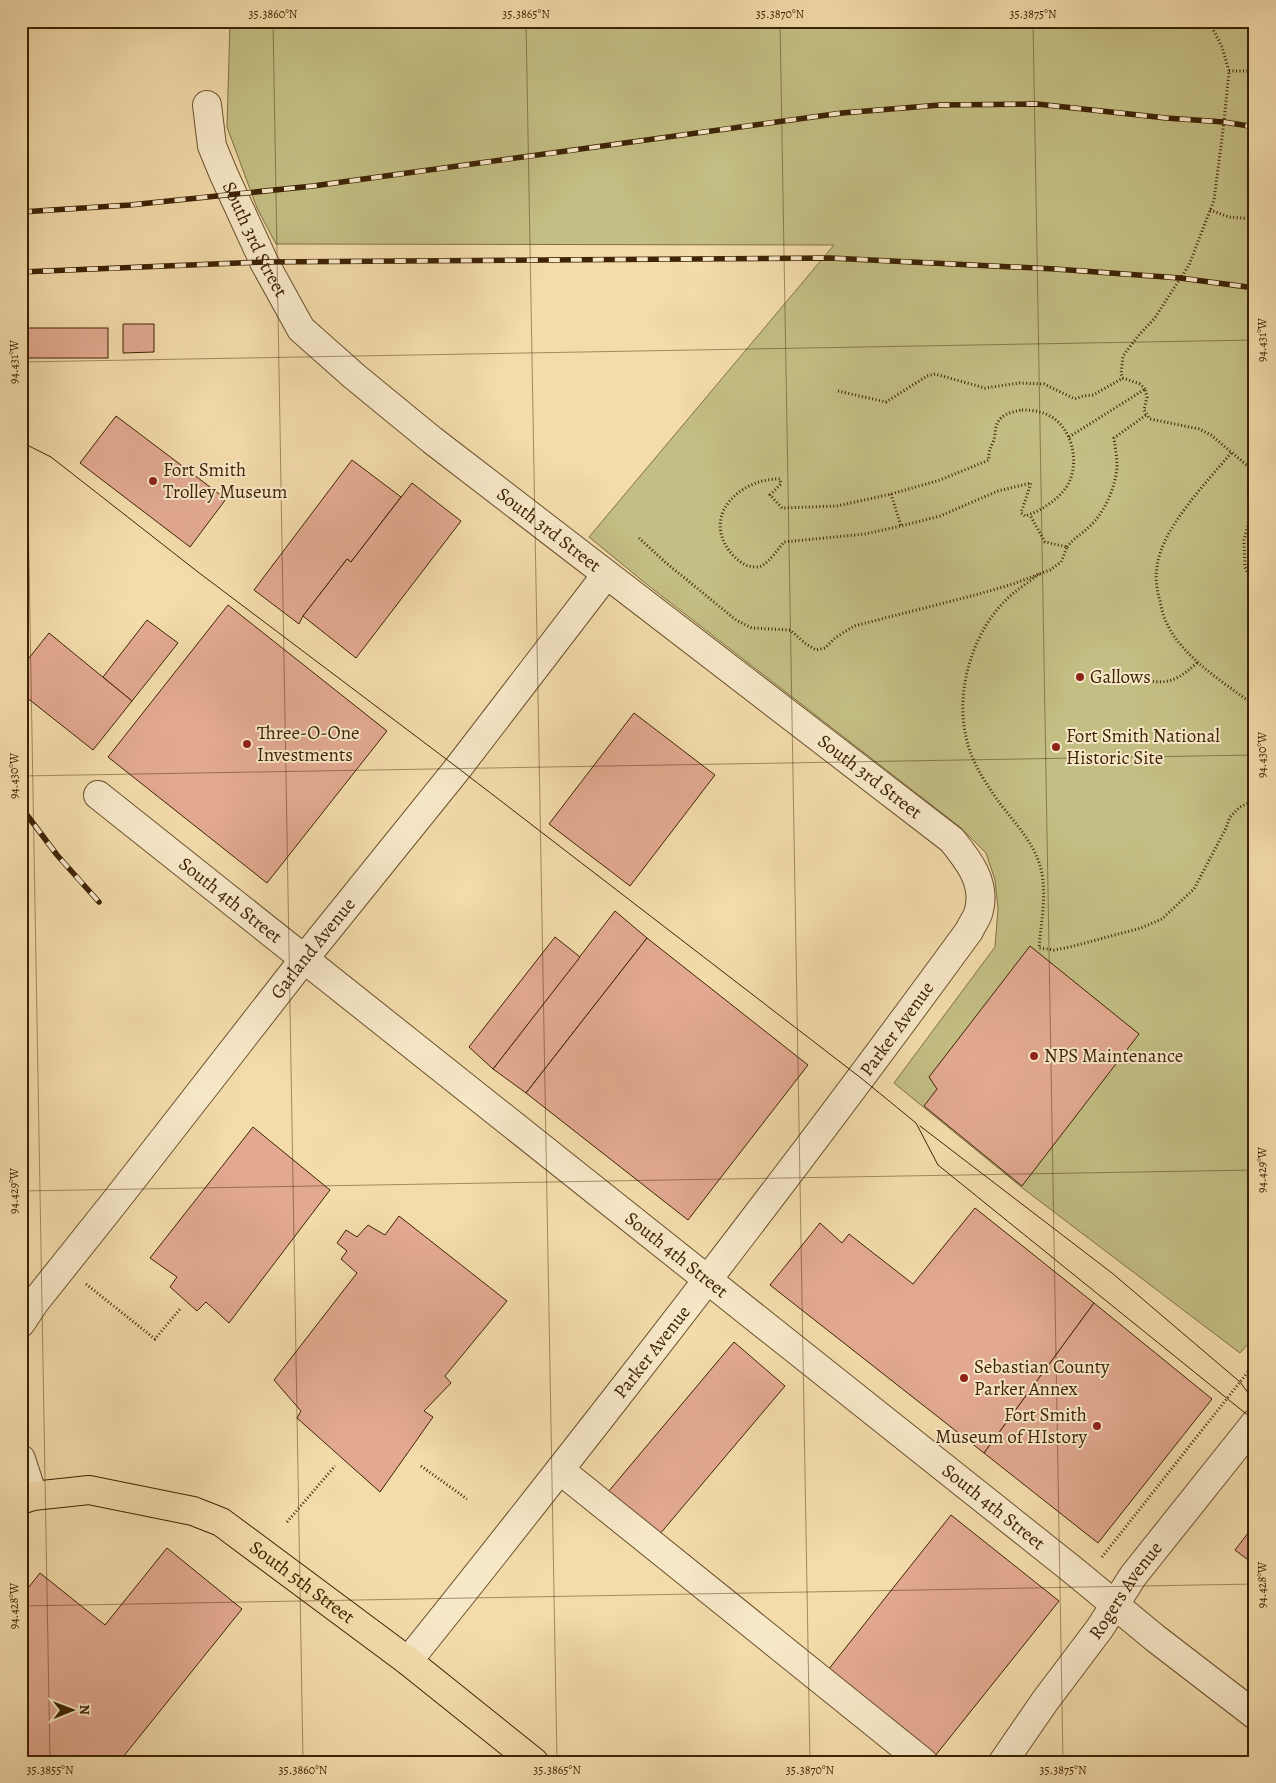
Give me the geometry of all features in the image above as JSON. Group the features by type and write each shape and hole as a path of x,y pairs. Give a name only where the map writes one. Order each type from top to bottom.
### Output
{"main road":[{"name":"South 5th Street","path":"27,1498 89,1490 193,1510 221,1522 408,1661 534,1762"}],"street":[{"name":"South 3rd Street","path":"207,105 212,146 224,175 264,262 301,329 347,370 432,440 952,840 971,863 980,886"},
{"name":"Garland Avenue","path":"21,1323 34,1302 117,1200 304,958 458,768 606,575"},
{"name":"South 4th Street","path":"98,795 1115,1604 1155,1638 1255,1715"},
{"name":"Parker Avenue","path":"408,1661 708,1280 861,1078 969,931 979,909 980,886"},
{"name":"Rogers Avenue","path":"1003,1762 1045,1701 1100,1628 1133,1576 1255,1423"},
{"path":"21,1459 27,1498"},
{"path":"560,1470 923,1762"}],"path":[{"path":"1123,378 1121,374 1123,356 1154,319 1189,264 1214,200 1229,70 1222,47 1209,21"},
{"path":"1229,70 1255,71"},
{"path":"1210,210 1229,216 1255,219"},
{"path":"838,391 886,402 926,376 935,374 984,388 1020,383 1044,384 1075,399 1093,395 1123,378 1140,384 1145,389 1147,397 1144,410 1150,419 1199,429 1217,439 1255,472"},
{"path":"1069,437 1145,389"},
{"path":"1036,411 1050,416 1069,437 1074,454 1070,480 1063,492 1052,501 1025,516 1021,513 1031,483 998,491 956,510 901,526 866,534 784,542 763,565 757,567 742,564 734,557 721,536 720,522 724,508 740,490 762,481 781,480 780,486 770,495 782,508 837,506 891,494 940,480 989,460 990,448 994,440 996,427 1000,418 1010,412 1036,411"},
{"path":"639,538 665,562 736,620 752,628 790,630 816,650 825,648 835,638 854,626 979,594 1050,570 1061,562 1072,540 1097,519 1108,500 1117,467 1114,438 1146,415"},
{"path":"1231,452 1175,524 1164,543 1157,567 1157,591 1169,630 1180,645 1198,662 1255,706"},
{"path":"891,494 901,526"},
{"path":"1255,499 1248,519 1244,545 1245,567 1255,589"},
{"path":"1030,514 1045,542 1067,548"},
{"path":"1039,574 1009,597 997,611 979,639 965,682 963,709 966,737 979,769 993,794 1034,850 1041,869 1044,895 1039,948 1054,950 1070,947 1141,928 1162,919 1194,889 1230,817 1240,807 1255,800"},
{"path":"1146,680 1156,683 1167,683 1178,678 1198,662"},
{"path":"83,1282 155,1339 180,1309"},
{"path":"1100,1559 1255,1363"},
{"path":"287,1522 335,1466"},
{"path":"421,1466 468,1499"}],"shaded area":[{"name":"Fort Smith National Historic Site","path":"230,21 1255,21 1255,1336 1240,1353 1025,1190 894,1083 995,947 998,909 995,880 986,853 960,827 645,583 589,537 834,245 276,244 257,208 227,127"}],"building":[{"path":"123,324 154,324 154,352 123,353"},
{"path":"21,328 108,328 108,358 21,358"},
{"name":"Fort Smith Trolley Museum","path":"116,416 226,499 190,547 80,463"},
{"path":"352,460 401,497 351,562 347,559 303,616 299,624 254,590"},
{"path":"412,483 461,521 356,658 303,616 347,559 351,562"},
{"name":"Three-O-One Investments","path":"228,605 387,731 267,883 108,757"},
{"path":"147,620 178,643 132,701 103,677"},
{"path":"49,633 132,701 93,750 21,693 21,668"},
{"path":"634,713 715,775 630,886 549,824"},
{"path":"615,911 647,938 526,1093 493,1069"},
{"path":"555,937 580,957 493,1069 469,1047"},
{"path":"647,938 808,1065 688,1220 526,1093"},
{"name":"NPS Maintenance","path":"1030,946 1139,1034 1022,1186 924,1106 937,1089 929,1077"},
{"path":"253,1127 330,1190 229,1323 206,1302 197,1311 170,1287 177,1277 150,1258"},
{"name":"Sebastian County Parker Annex","path":"975,1208 1094,1303 984,1453 770,1285 820,1223 842,1243 849,1234 913,1284"},
{"path":"399,1216 507,1301 445,1376 451,1383 424,1411 433,1417 380,1492 297,1418 301,1411 274,1380 357,1273 341,1259 347,1251 337,1243 346,1230 357,1237 368,1225 385,1235"},
{"name":"Fort Smith Museum of HIstory","path":"1094,1303 1212,1399 1098,1543 984,1453"},
{"path":"734,1342 785,1386 659,1535 608,1492"},
{"path":"951,1515 1059,1601 935,1756 828,1670"},
{"path":"1255,1524 1255,1565 1235,1550"},
{"path":"167,1548 242,1609 119,1762 21,1762 21,1597 40,1573 105,1625"}],"tram line":[{"path":"21,442 51,457 198,572 458,768 861,1078 916,1123 938,1165 1255,1421"},
{"path":"920,1126 1112,1273 1240,1382 1255,1402"}],"railway":[{"path":"21,212 130,205 313,186 842,113 940,105 1037,104 1166,118 1224,122 1255,127"},
{"path":"21,272 264,262 830,258 1055,269 1180,278 1255,288"},
{"path":"21,807 57,855 99,902"}],"place":[{"name":"Fort Smith Trolley Museum","path":"153,481"},
{"name":"Gallows","path":"1080,677"},
{"name":"Three-O-One Investments","path":"247,744"},
{"name":"Fort Smith National Historic Site","path":"1056,747"},
{"name":"NPS Maintenance","path":"1034,1056"},
{"name":"Sebastian County Parker Annex","path":"964,1378"},
{"name":"Fort Smith Museum of HIstory","path":"1097,1426"}]}
